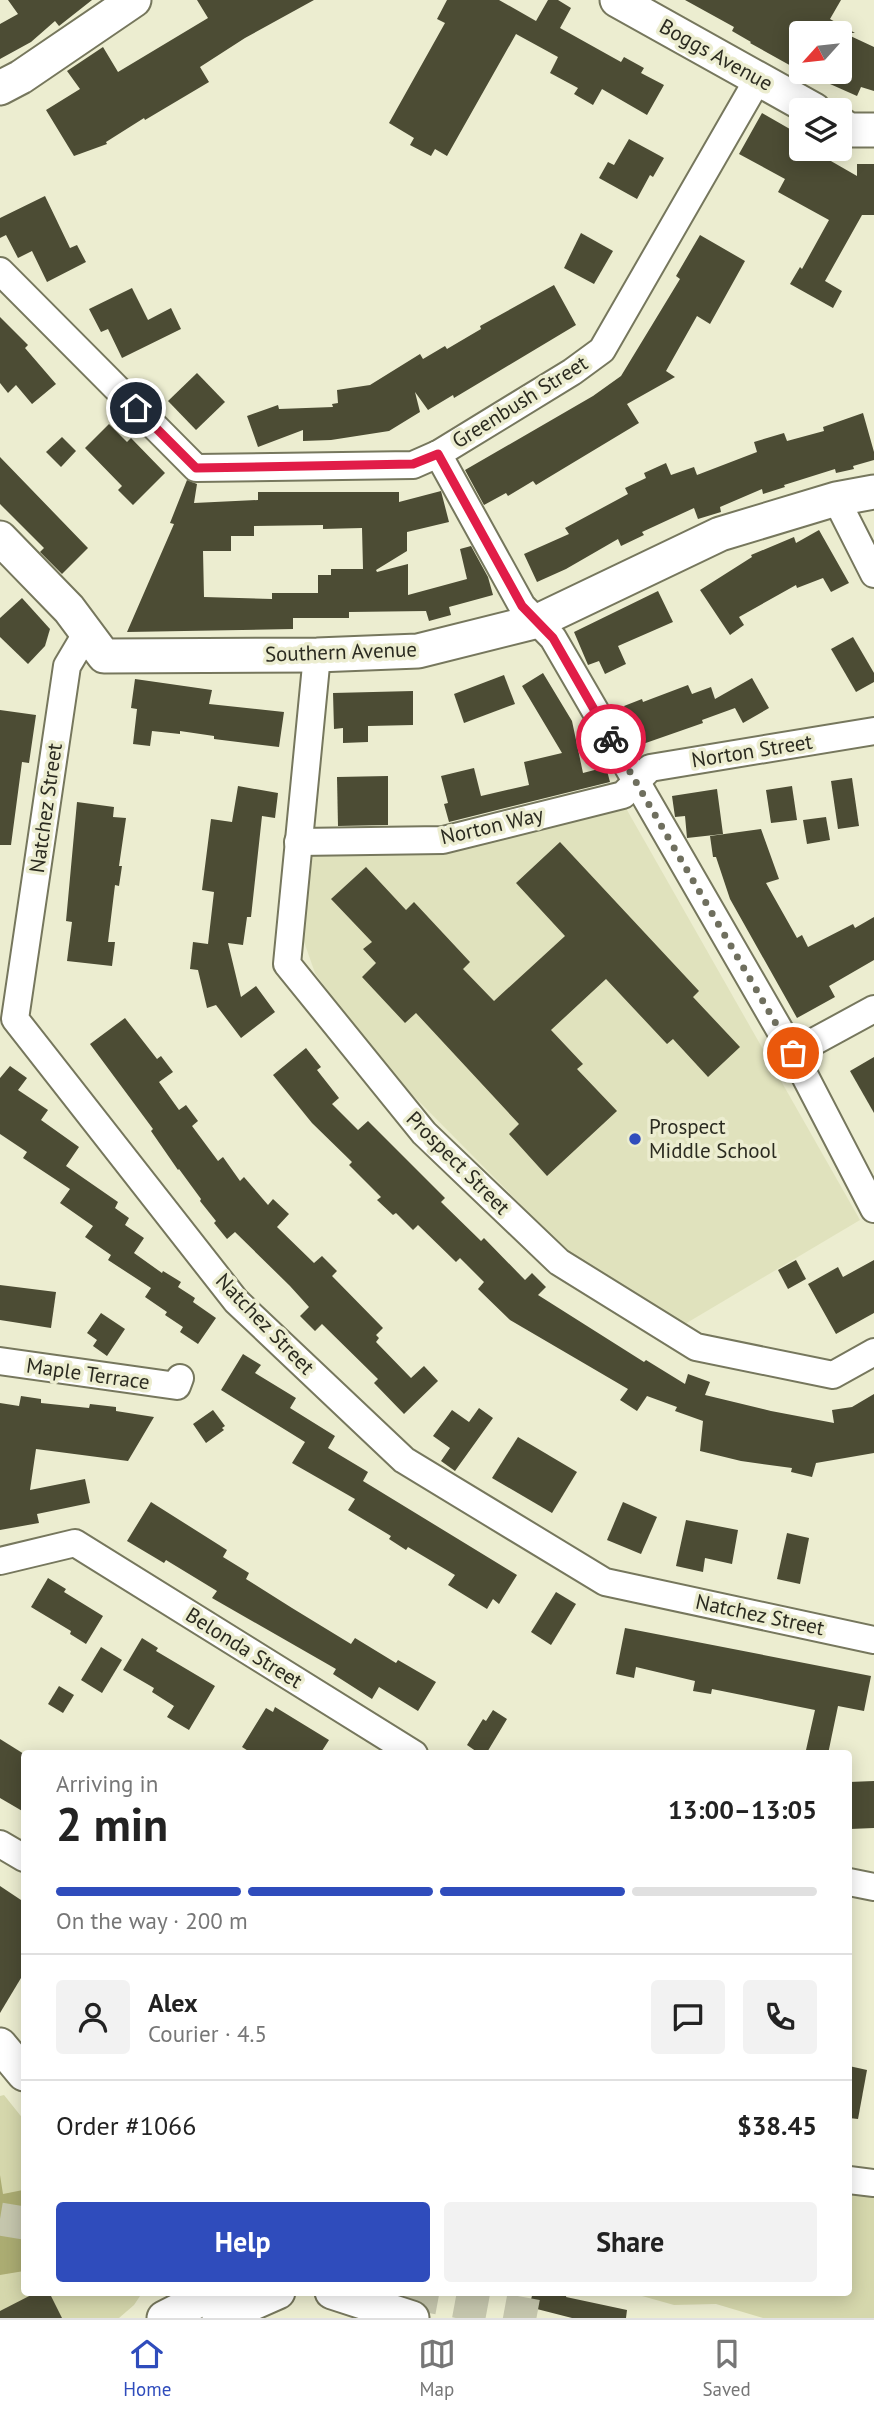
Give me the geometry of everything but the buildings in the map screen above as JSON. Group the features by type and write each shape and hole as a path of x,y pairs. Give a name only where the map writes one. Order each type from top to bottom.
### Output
{"street":[{"path":"0,88 21,78 134,0"},
{"name":"Boggs Avenue","path":"617,0 792,98"},
{"name":"Greenbush Street","path":"0,271 196,468 413,464 438,454 572,372 602,350 758,79"},
{"path":"852,130 874,130"},
{"path":"438,454 522,606 553,638 636,781 793,1053 874,1209"},
{"name":"Southern Avenue","path":"0,538 69,609 104,656 317,655 418,651 538,621 720,534 836,499 874,492"},
{"path":"836,499 874,574"},
{"name":"Natchez Street","path":"86,634 67,666 7,1018 236,1301 404,1460 605,1582 874,1640"},
{"name":"Prospect Street","path":"317,655 287,964 424,1133 559,1262 696,1347 833,1375 874,1352"},
{"name":"Norton Street","path":"636,781 650,768 874,731"},
{"name":"Norton Way","path":"298,842 443,840 623,795 636,781"},
{"path":"793,1053 874,1009"},
{"name":"Maple Terrace","path":"0,1361 178,1382"},
{"name":"Belonda Street","path":"0,1561 75,1543 408,1750"},
{"path":"0,1844 21,1856"},
{"path":"852,1883 874,1887"},
{"path":"0,2045 21,2070"},
{"path":"852,2180 874,2183"},
{"path":"148,2318 166,2296"},
{"path":"164,2318 207,2296"},
{"path":"219,2318 269,2296"},
{"path":"344,2296 412,2318"}],"shaded area":[{"name":"Prospect Middle School","path":"623,803 860,1220 685,1324 565,1249 377,1059 315,973 302,936 310,851"},
{"path":"4,2095 21,2116 21,2296 140,2296 119,2318 0,2318 0,2096"},
{"path":"0,2175 3,2194 21,2190 21,2272 0,2275"},
{"path":"852,2193 874,2196 874,2318 763,2318 716,2304 674,2305 642,2296 852,2296"}],"tunnel":[{"path":"0,2219 21,2222"},
{"path":"428,2296 546,2318"}],"way so far":[{"path":"611,739 793,1053"}],"place":[{"name":"Prospect Middle School","path":"635,1139"}],"route":[{"path":"136,408 196,468 413,464 438,454 522,606 553,638 611,739"}]}
